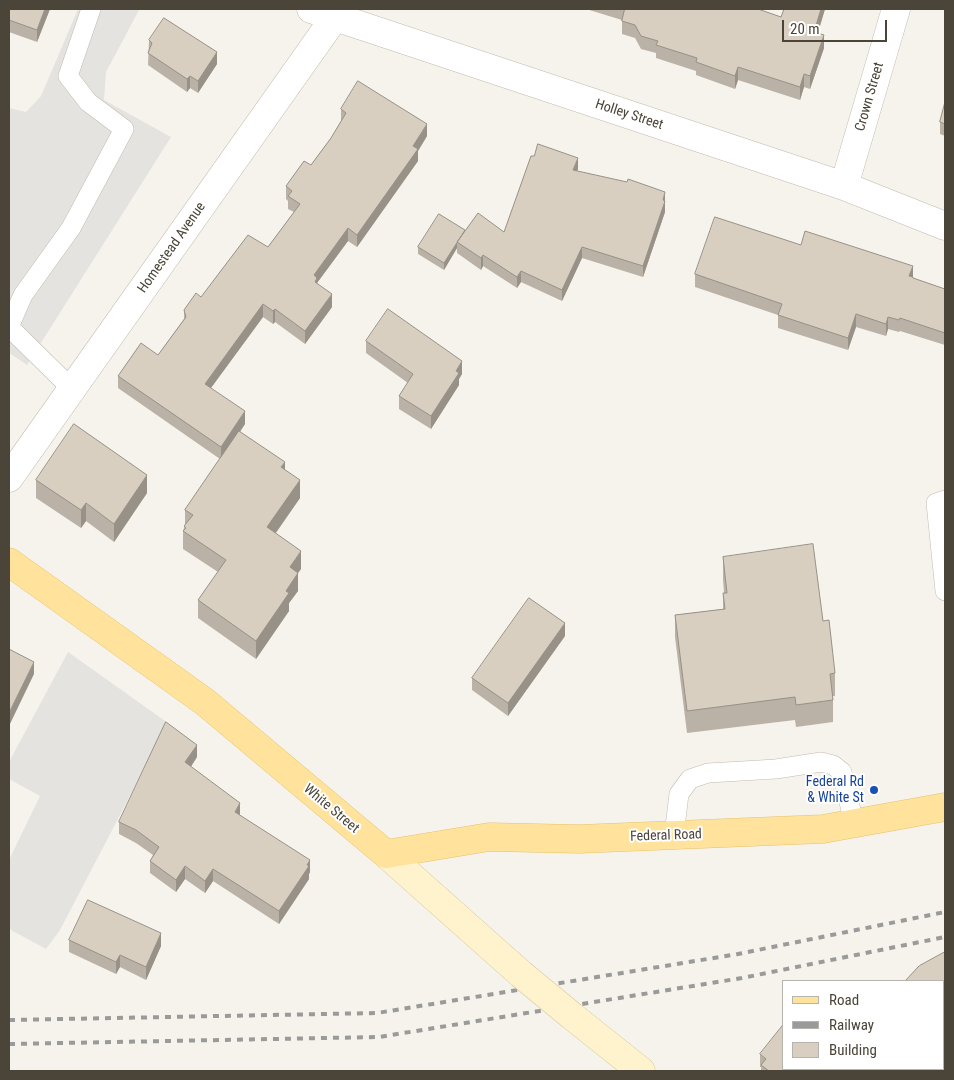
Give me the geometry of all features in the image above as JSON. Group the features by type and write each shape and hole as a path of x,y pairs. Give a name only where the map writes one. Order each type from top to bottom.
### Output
{"main road":[{"name":"White Street","path":"9,562 205,702 386,854 521,974 641,1071"},
{"name":"Federal Road","path":"386,854 489,837 579,839 823,829 945,807"}],"street":[{"name":"Crown Street","path":"844,186 896,9"},
{"name":"Holley Street","path":"317,11 844,186 945,226"},
{"name":"Homestead Avenue","path":"9,478 72,389 317,11"}],"lane":[{"path":"72,389 9,327 23,295 71,228 124,129 88,102 68,76 90,12"},
{"path":"945,500 936,503 945,591"},
{"path":"674,835 679,794 690,780 708,773 776,769 821,762 833,765 842,772 854,824"}],"shaded area":[{"path":"78,9 139,10 106,72 104,100 171,137 27,365 9,353 9,108 26,112 41,96"},
{"path":"68,652 168,723 60,930 46,949 9,929 9,860 40,796 9,779 9,762"}],"building":[{"path":"9,9 45,9 37,30 9,20"},
{"path":"625,9 758,9 781,17 784,9 821,9 814,32 824,35 810,76 804,74 800,87 738,67 735,76 696,62 697,58 656,45 658,41 641,36 635,25 622,21"},
{"path":"164,18 217,52 198,81 190,76 187,79 148,53 152,43 149,40"},
{"path":"358,81 427,124 413,146 418,149 357,235 348,228 314,275 317,278 315,282 332,294 305,331 275,309 273,311 263,304 205,384 245,411 221,447 118,376 141,343 158,355 186,317 184,310 196,293 201,297 248,235 268,247 300,204 288,196 292,191 286,186 304,161 311,165 331,138 346,113 341,109"},
{"path":"945,102 945,124 940,122"},
{"path":"538,144 578,158 573,170 627,182 628,179 665,192 663,200 665,201 643,266 582,247 562,290 521,271 517,277 483,255 481,258 457,242 478,213 504,232 531,156 534,156"},
{"path":"439,214 465,230 444,263 418,247"},
{"path":"715,217 801,245 805,231 913,266 909,276 945,289 945,333 900,318 899,320 888,317 886,324 856,314 848,338 778,315 782,304 695,274"},
{"path":"388,309 462,361 456,371 459,373 431,416 399,396 413,374 366,341"},
{"path":"74,424 147,475 114,524 86,503 81,510 36,480"},
{"path":"239,431 285,462 281,467 300,480 267,527 301,551 290,567 298,573 286,591 289,593 256,641 198,600 226,560 183,531 186,528 184,526 193,515 185,510"},
{"path":"813,544 823,621 829,620 835,673 830,674 833,700 796,705 795,697 687,711 675,615 725,609 723,593 727,593 723,557"},
{"path":"529,598 565,623 508,703 472,678"},
{"path":"9,649 34,662 9,713"},
{"path":"166,722 197,745 185,762 240,803 235,812 310,860 307,865 309,866 279,911 213,869 205,881 185,866 176,880 150,861 159,847 136,830 119,822"},
{"path":"88,900 161,933 146,967 120,955 116,962 69,940"},
{"path":"945,952 944,998 944,980 906,980 919,966"},
{"path":"782,1026 782,1070 880,1071 769,1071 761,1065 766,1059 760,1054"}],"railway":[{"path":"9,1020 377,1013 738,954 945,912"},
{"path":"9,1044 379,1037 742,978 945,937"}],"place":[{"name":"Federal Rd & White St","path":"874,790"}]}
